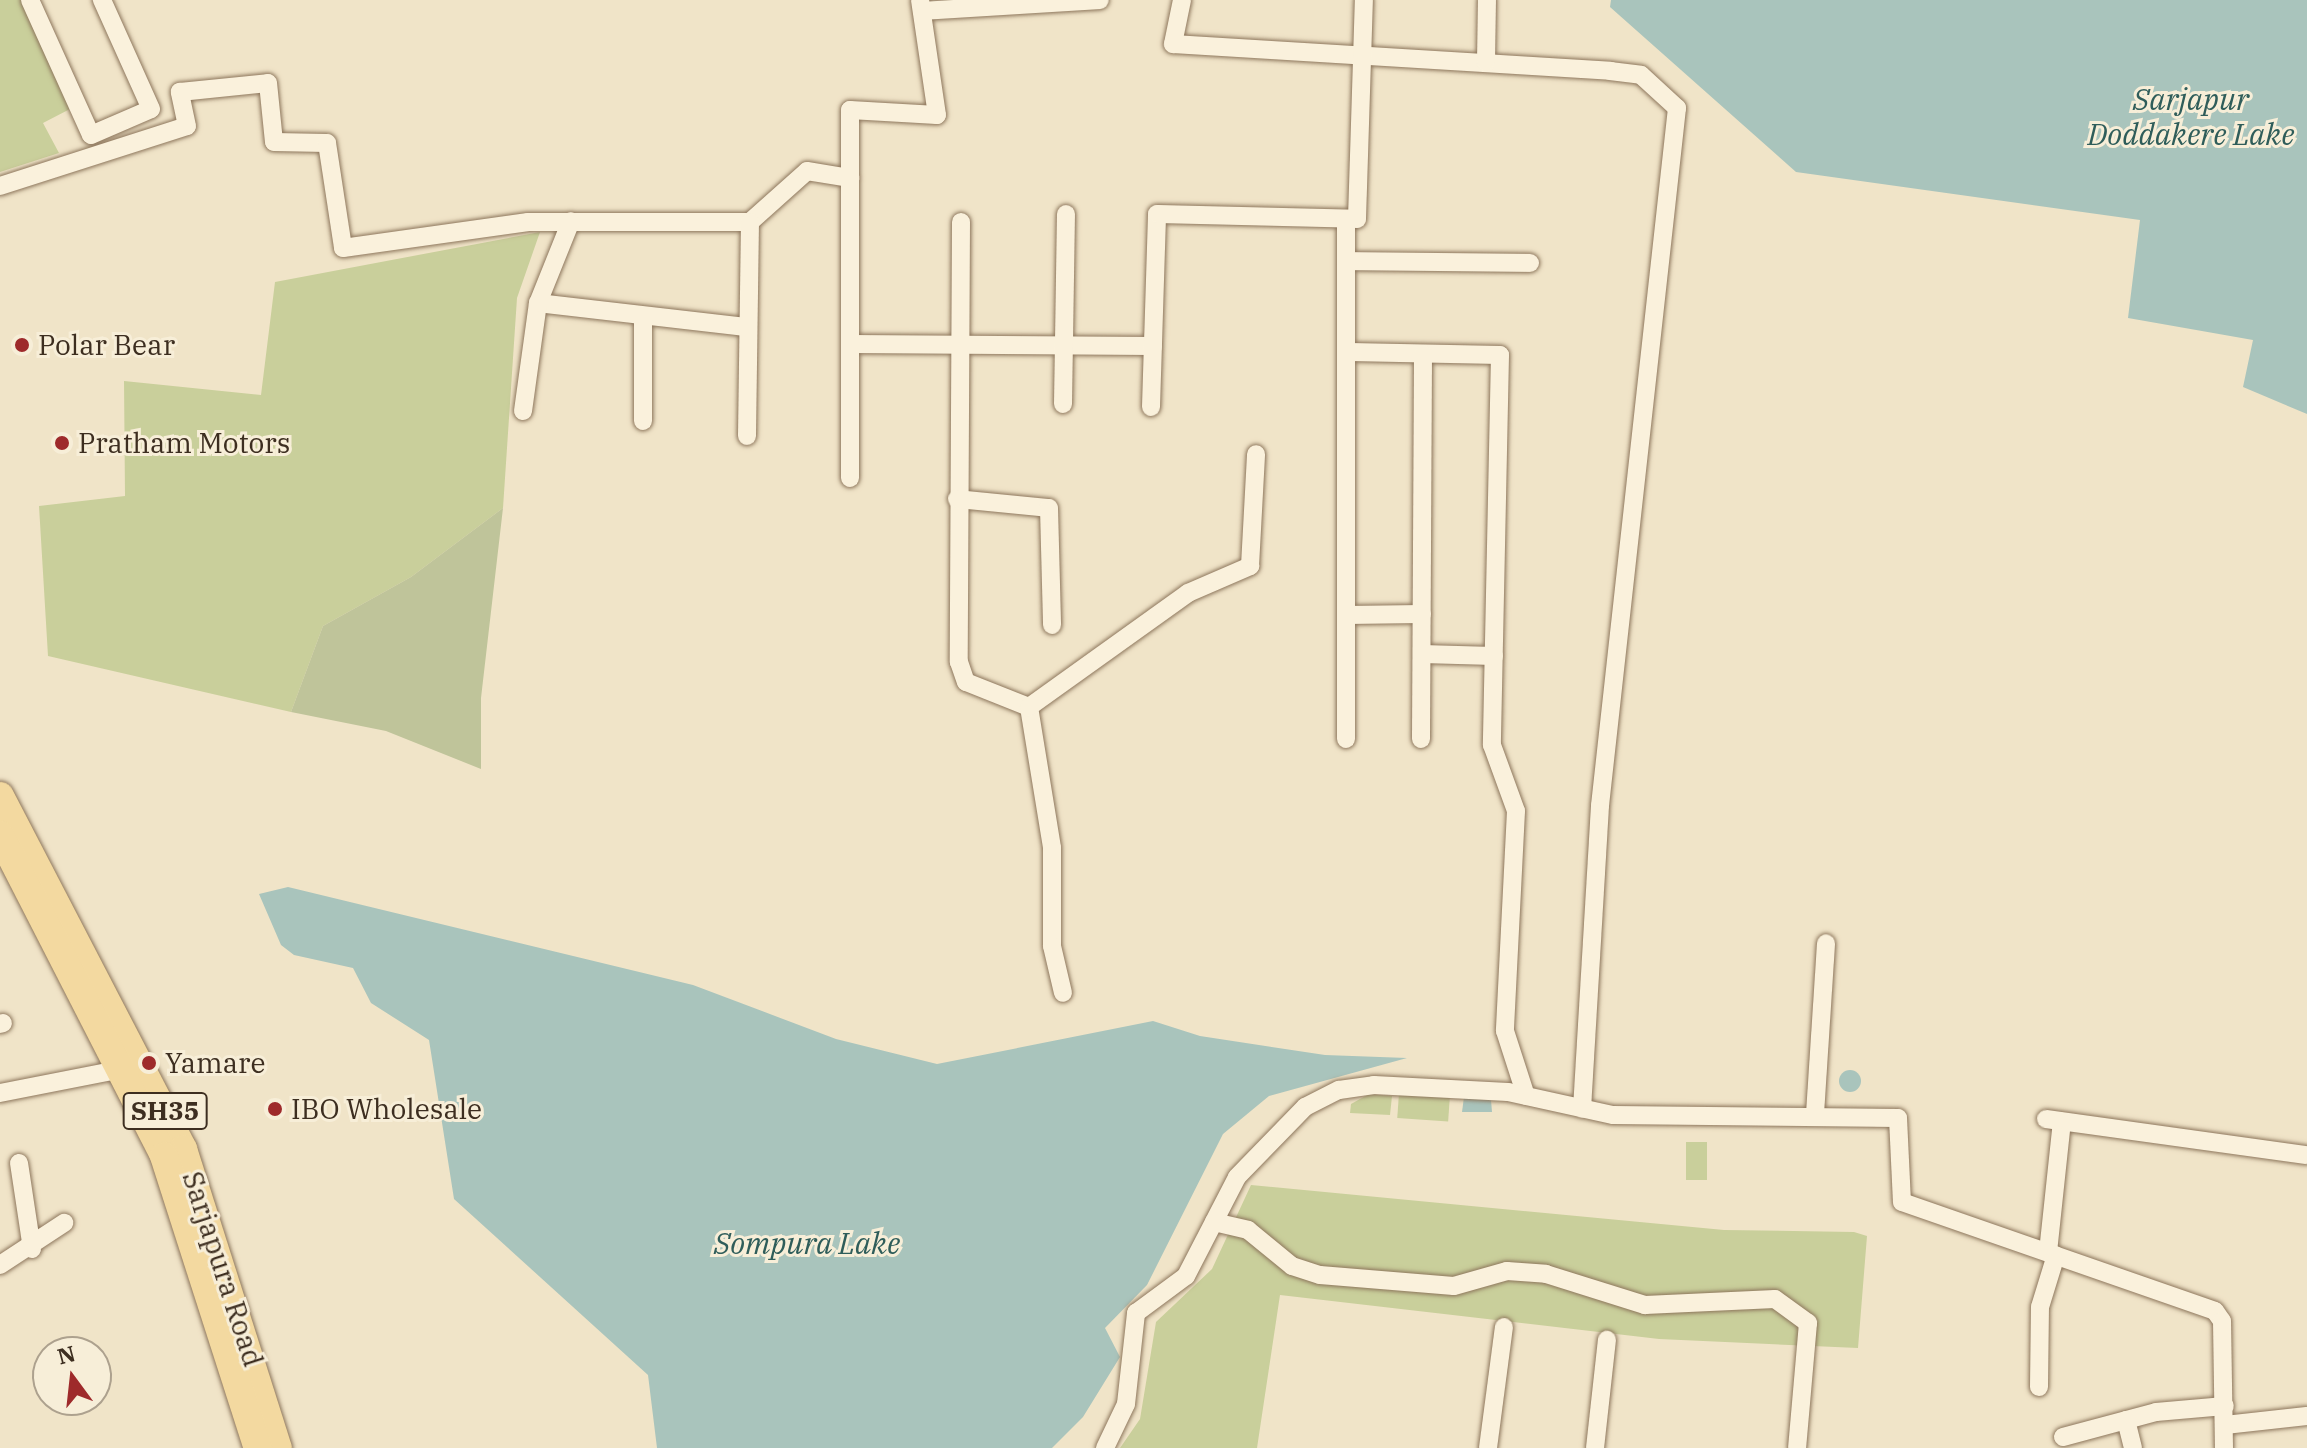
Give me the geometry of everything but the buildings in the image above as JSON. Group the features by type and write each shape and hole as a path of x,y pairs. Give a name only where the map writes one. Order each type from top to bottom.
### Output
{"main road":[{"name":"Sarjapura Road","path":"0,796 133,1067 258,1448"},
{"name":"Sarjapura Road","path":"0,835 183,1149 278,1448"}],"street":[{"path":"30,0 91,135 151,109 102,0"},
{"path":"850,478 850,110 937,115 921,6 1100,0"},
{"path":"1182,0 1173,44 1486,62 1641,75 1677,108 1600,806 1582,1108"},
{"path":"1151,407 1157,214 1357,219 1364,0"},
{"path":"1486,62 1487,0"},
{"path":"0,186 187,126 180,92 268,83 274,142 327,143 343,248 571,221 750,222 807,171 850,178"},
{"path":"123,123 132,144"},
{"path":"1063,404 1066,214"},
{"path":"1346,219 1346,739"},
{"path":"523,411 538,303 571,221"},
{"path":"747,436 746,327 750,222"},
{"path":"961,222 957,499 959,662 966,682 1029,707"},
{"path":"1346,261 1530,263"},
{"path":"538,303 746,327"},
{"path":"643,316 643,421"},
{"path":"850,344 1153,346"},
{"path":"1346,352 1500,355 1492,745 1516,811 1505,1031 1526,1096"},
{"path":"1421,739 1423,354"},
{"path":"1029,707 1188,593 1250,566 1256,454"},
{"path":"957,499 1049,508 1052,625"},
{"path":"1346,615 1422,614"},
{"path":"1422,654 1494,656"},
{"path":"1029,707 1052,848 1052,946 1063,993"},
{"path":"1815,1114 1826,943"},
{"path":"0,1093 133,1067"},
{"path":"1105,1448 1126,1404 1136,1313 1186,1276 1237,1177 1271,1140 1305,1107 1339,1090 1441,1086 1526,1096 1613,1115 1815,1114 1898,1118 1902,1202 2215,1311 2225,1406 2224,1448"},
{"path":"2039,1387 2040,1307 2052,1254 2054,1121 2307,1155"},
{"path":"19,1163 32,1249"},
{"path":"1214,1222 1248,1230 1292,1266 1320,1275 1454,1286 1507,1271 1546,1274 1645,1305 1775,1299 1808,1323 1797,1448"},
{"path":"0,1265 32,1249 64,1223"},
{"path":"1488,1448 1504,1327"},
{"path":"1595,1448 1607,1340"},
{"path":"2063,1437 2126,1420 2225,1406"},
{"path":"2225,1425 2307,1416"},
{"path":"2126,1420 2133,1448"}],"green space":[{"path":"0,0 25,0 70,109 43,123 59,153 0,172"},
{"path":"540,232 517,298 503,508 411,577 323,626 291,712 48,656 39,506 125,496 124,381 261,395 275,282"},
{"path":"503,508 481,698 481,769 386,731 291,712 323,626 411,577"},
{"path":"1399,1093 1450,1097 1448,1121 1397,1118"},
{"path":"1369,1094 1392,1096 1390,1115 1350,1113 1351,1104"},
{"path":"1686,1142 1707,1142 1707,1180 1686,1180"},
{"path":"1251,1185 1724,1230 1854,1232 1867,1236 1858,1348 1659,1339 1280,1295 1257,1448 1120,1448 1140,1419 1156,1322 1212,1269"}],"water":[{"name":"Sarjapur Doddakere Lake","path":"1611,0 2307,0 2307,414 2243,387 2253,340 2128,318 2140,220 1796,172 1610,7"},
{"name":"Sompura Lake","path":"288,887 693,985 836,1039 937,1064 1153,1021 1200,1036 1325,1055 1407,1058 1269,1096 1223,1134 1147,1285 1105,1328 1120,1357 1083,1417 1052,1448 657,1448 648,1375 454,1199 429,1040 371,1003 353,968 294,955 281,945 259,894"},
{"path":"1850,1070 1858,1073 1861,1081 1858,1089 1850,1092 1842,1089 1839,1081 1842,1073"},
{"path":"1464,1097 1491,1100 1492,1112 1462,1112"}],"place":[{"name":"Polar Bear","path":"22,345"},
{"name":"Pratham Motors","path":"62,443"},
{"name":"Yamare","path":"149,1063"},
{"name":"IBO Wholesale","path":"275,1109"}]}
